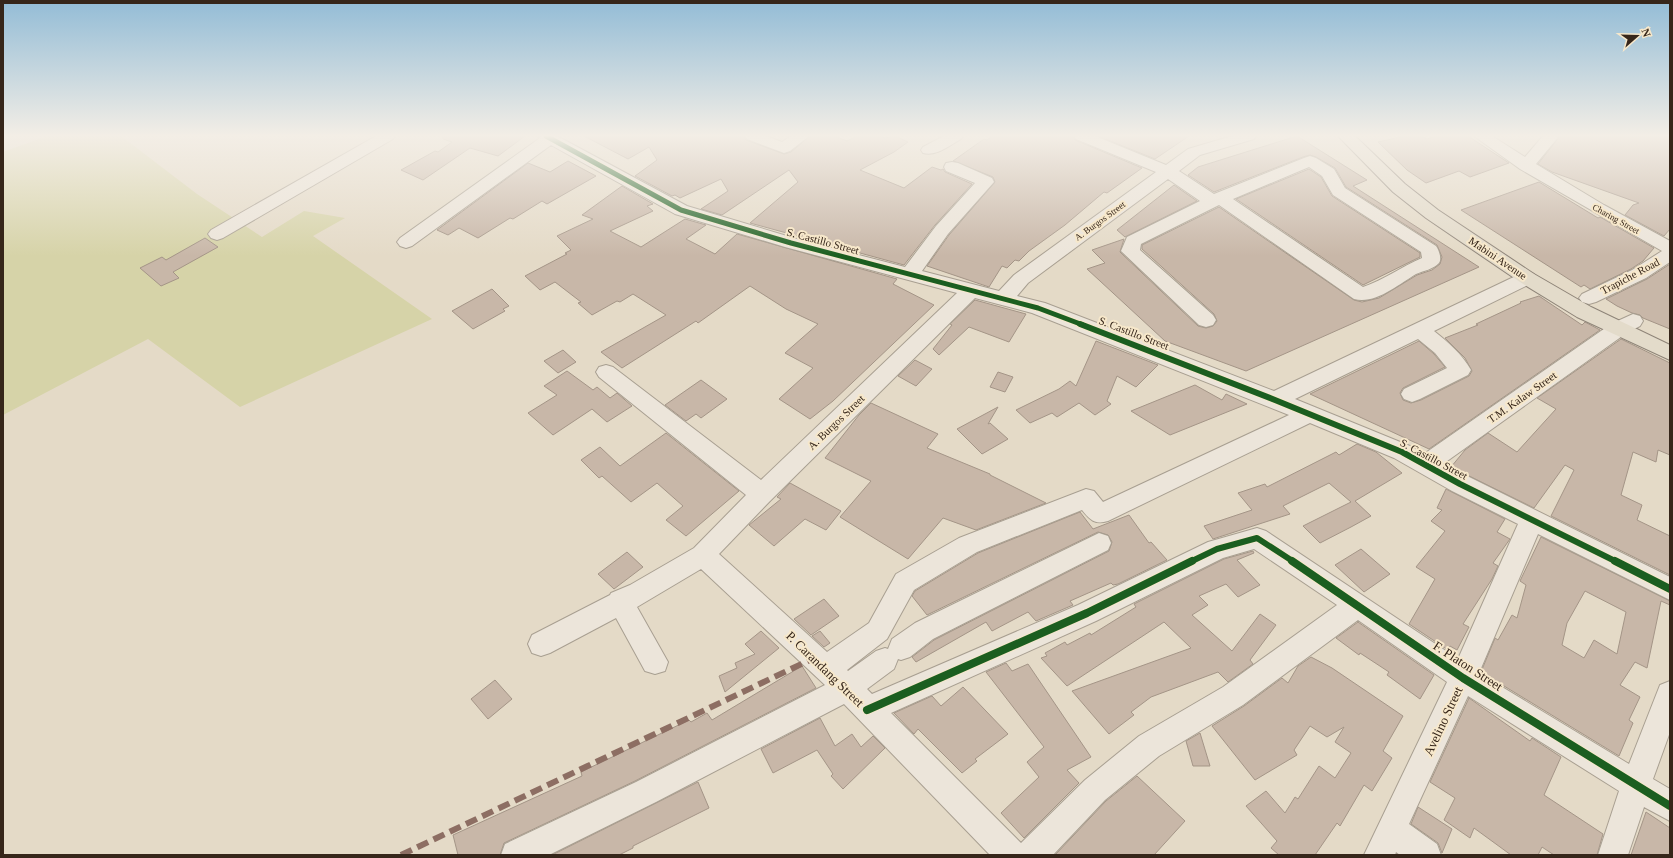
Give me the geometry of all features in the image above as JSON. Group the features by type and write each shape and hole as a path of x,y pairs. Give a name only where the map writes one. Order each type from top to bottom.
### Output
{"main road":[{"name":"Mabini Avenue","path":"1387,176 1399,188 1432,214 1527,278 1626,325 1670,338"},
{"name":"Mabini Avenue","path":"1406,176 1448,210 1589,298 1670,354"}],"street":[{"path":"218,234 318,176"},
{"path":"406,242 495,176"},
{"name":"S. Castillo Street","path":"618,176 681,210 791,243 1004,298 1078,322 1310,414 1395,450 1426,464 1460,484 1670,589"},
{"path":"910,274 942,230 986,182 972,176"},
{"name":"A. Burgos Street","path":"1004,298 1021,279 1160,176"},
{"path":"1176,176 1217,200 1361,294 1388,285 1410,270 1432,261 1430,250 1339,191 1330,176"},
{"path":"1206,320 1130,251 1134,241 1161,224 1274,176"},
{"name":"Charing Street","path":"1542,176 1578,198 1670,248"},
{"name":"Trapiche Road","path":"1589,298 1639,274 1670,254"},
{"path":"1275,400 1527,278"},
{"name":"A. Burgos Street","path":"541,644 620,602 703,555 762,494 972,290"},
{"name":"T.M. Kalaw Street","path":"1426,464 1626,325"},
{"path":"1412,394 1461,370 1442,348 1419,330"},
{"path":"606,372 762,494"},
{"path":"826,669 878,631 906,582 968,545 1086,498 1100,514 1310,414"},
{"name":"Avelino Street","path":"1385,842 1463,678 1532,520"},
{"name":"F. Platon Street","path":"867,710 1086,613 1217,549 1257,538 1358,605 1463,678 1670,806"},
{"path":"516,855 646,792 847,688 924,631 1099,543"},
{"name":"P. Carandang Street","path":"703,555 847,688 1011,855"},
{"path":"620,602 655,662"},
{"path":"1031,855 1095,790 1149,746 1233,696 1358,605"},
{"path":"1613,855 1636,784 1670,694"},
{"path":"1385,842 1426,855"}],"shaded area":[{"path":"3,176 173,176 197,194 262,237 304,211 345,218 313,236 432,319 240,407 148,339 3,415"}],"building":[{"path":"414,176 429,176 423,180"},
{"path":"510,176 596,176 547,204 542,201 513,219 510,218 478,238 459,228 448,235 437,230"},
{"path":"635,176 780,176 722,215 701,209 728,191 721,179 680,198 675,195 672,196"},
{"path":"794,176 875,176 904,188 920,176 954,176 972,184 935,225 904,265 750,223 798,182"},
{"path":"991,176 1131,176 1107,193 1104,192 1065,225 1029,251 1019,261 1015,260 1007,268 1002,266 989,287 927,266 949,235 995,182 993,177"},
{"path":"1190,176 1255,176 1214,192"},
{"path":"1292,176 1320,176 1332,196 1420,253 1420,257 1363,285 1236,199"},
{"path":"1340,176 1361,176 1367,180 1353,186 1479,267 1246,371 1165,341 1087,269 1105,263 1092,250 1124,239 1120,252 1198,326 1206,328 1213,326 1217,321 1214,314 1142,249 1142,245 1219,207 1354,300 1362,302 1379,298 1417,275 1432,270 1440,264 1442,257 1437,245 1346,187"},
{"path":"1416,176 1445,176 1426,183"},
{"path":"1563,176 1670,176 1670,229 1664,236 1625,215 1633,205 1639,203"},
{"path":"1539,182 1598,218 1600,217 1654,248 1643,261 1631,269 1590,289 1584,285 1581,287 1461,210"},
{"path":"1174,185 1197,201 1125,237 1117,230"},
{"path":"622,186 653,204 647,206 653,211 610,231 641,247 685,219 706,225 686,239 715,254 737,234 897,279 893,284 934,305 833,401 810,419 779,399 813,368 785,353 818,324 786,309 750,286 698,323 696,321 622,368 601,352 666,315 633,294 592,315 578,303 581,302 555,282 540,290 525,276 567,254 565,253 571,250 557,236 593,219 582,215"},
{"path":"205,238 218,247 173,272 179,278 161,286 140,268 162,257 166,260"},
{"path":"1670,264 1670,329 1617,306 1606,299 1647,279"},
{"path":"492,289 509,306 503,309 505,311 473,329 452,311"},
{"path":"1539,296 1582,325 1585,322 1600,330 1429,449 1310,394 1419,341 1434,354 1445,367 1403,388 1400,393 1403,400 1411,403 1421,400 1469,376 1472,371 1465,358 1445,338 1478,325 1476,324 1521,303 1520,302"},
{"path":"975,300 1026,314 1009,342 969,327 939,355 933,349 952,325 950,324"},
{"path":"1621,339 1670,363 1670,455 1658,450 1656,462 1633,452 1621,495 1642,505 1637,520 1670,536 1670,575 1551,516 1574,470 1565,465 1534,508 1451,467 1465,450 1488,433 1517,452 1556,409 1537,398"},
{"path":"1096,341 1158,365 1136,387 1117,376 1107,401 1111,404 1095,415 1079,403 1057,417 1052,413 1030,423 1016,410 1059,389 1070,381 1076,386"},
{"path":"563,350 576,362 558,373 544,361"},
{"path":"915,360 932,369 916,386 898,376"},
{"path":"567,371 593,390 597,387 610,398 617,393 632,406 607,422 592,409 553,435 528,413 557,395 544,386"},
{"path":"998,372 1013,377 1005,392 990,387"},
{"path":"701,380 727,399 701,418 696,414 686,421 665,405"},
{"path":"1195,385 1222,400 1226,394 1247,404 1170,435 1131,411"},
{"path":"871,403 938,434 927,448 990,474 1046,503 976,530 943,518 908,559 840,517 871,481 825,458 859,415"},
{"path":"998,407 988,424 990,423 1008,439 982,454 957,429"},
{"path":"666,433 739,491 686,536 666,520 683,506 657,483 631,502 602,476 599,478 581,460 600,447 620,466"},
{"path":"1357,444 1376,452 1402,473 1355,501 1371,516 1351,527 1320,543 1303,526 1351,502 1329,483 1283,506 1290,514 1213,539 1204,526 1252,510 1238,493 1265,484 1267,487 1336,452 1339,455"},
{"path":"790,483 841,511 826,530 805,519 774,546 749,525 781,499 777,497"},
{"path":"1446,489 1505,519 1497,532 1510,539 1493,563 1498,566 1492,579 1463,624 1469,627 1457,650 1450,646 1448,650 1409,624 1435,579 1416,567 1445,531 1431,521 1442,510 1437,508"},
{"path":"1080,512 1093,529 1129,515 1149,543 1151,542 1167,560 1118,584 1113,585 1111,583 1070,601 1073,605 1036,621 1028,612 992,631 986,622 916,662 912,657 934,640 1109,551 1112,542 1108,535 1098,532 927,615 912,596 915,591 978,553"},
{"path":"1541,537 1670,601 1670,605 1661,601 1647,668 1635,662 1620,685 1640,697 1629,720 1633,723 1619,756 1481,672 1495,638 1498,640 1512,615 1517,618 1526,585 1520,581","holes":["1585,591 1626,612 1617,654 1594,640 1584,658 1562,645 1567,623"]},
{"path":"1361,549 1390,574 1364,592 1335,565"},
{"path":"1253,551 1254,553 1237,560 1260,585 1238,597 1226,584 1199,596 1208,605 1192,615 1232,651 1260,614 1276,625 1250,660 1253,664 1228,682 1218,672 1151,697 1131,712 1134,715 1109,734 1072,691 1191,648 1164,622 1067,686 1041,658 1047,656 1045,653 1065,642 1067,645 1090,633 1091,635 1136,607 1134,604 1224,559"},
{"path":"627,552 643,567 614,589 598,574"},
{"path":"824,599 839,616 811,635 794,619"},
{"path":"1358,622 1434,675 1420,699 1387,675 1389,672 1360,653 1359,655 1336,638"},
{"path":"761,631 779,648 725,692 719,676 737,668 735,663 755,654 745,644"},
{"path":"820,631 830,643 824,647 812,636"},
{"path":"1311,657 1332,668 1403,716 1383,751 1392,758 1372,791 1364,785 1340,826 1337,823 1315,855 1279,855 1271,848 1277,841 1246,806 1266,791 1285,813 1295,797 1298,799 1319,766 1335,778 1351,753 1335,742 1344,727 1327,737 1310,726 1294,750 1297,755 1255,780 1212,726 1244,706 1282,678 1288,683 1298,666"},
{"path":"1006,663 1012,671 1028,664 1091,757 1067,770 1079,783 1024,838 1001,813 1039,777 1027,762 1044,747 986,672"},
{"path":"802,666 816,688 635,781 504,843 500,855 458,855 453,835 582,776 581,772 689,720 691,722 707,713 712,720"},
{"path":"495,680 512,699 488,719 471,699"},
{"path":"963,687 1008,734 975,759 977,761 962,773 918,729 914,734 894,713 932,696 941,706"},
{"path":"1469,698 1530,741 1532,738 1561,757 1544,795 1603,834 1597,855 1554,855 1542,847 1538,855 1511,855 1474,828 1470,838 1444,820 1455,798 1430,782"},
{"path":"820,718 835,746 852,734 861,747 873,736 885,748 843,789 831,776 833,774 817,750 773,773 761,749"},
{"path":"1200,733 1210,766 1193,766 1186,741"},
{"path":"1137,776 1185,821 1154,855 1055,855 1106,801"},
{"path":"698,782 709,808 633,846 633,848 619,855 552,855"},
{"path":"1418,807 1452,829 1442,853 1438,843 1411,824"},
{"path":"1646,812 1670,828 1670,855 1631,855"}],"marked path":[{"path":"401,855 814,658"}],"cycle path":[{"path":"619,176 681,210 791,243 1038,308 1275,400 1402,452 1460,484 1670,589"},
{"path":"867,710 1087,613 1217,549 1257,538 1358,605 1463,678 1670,806"}]}
